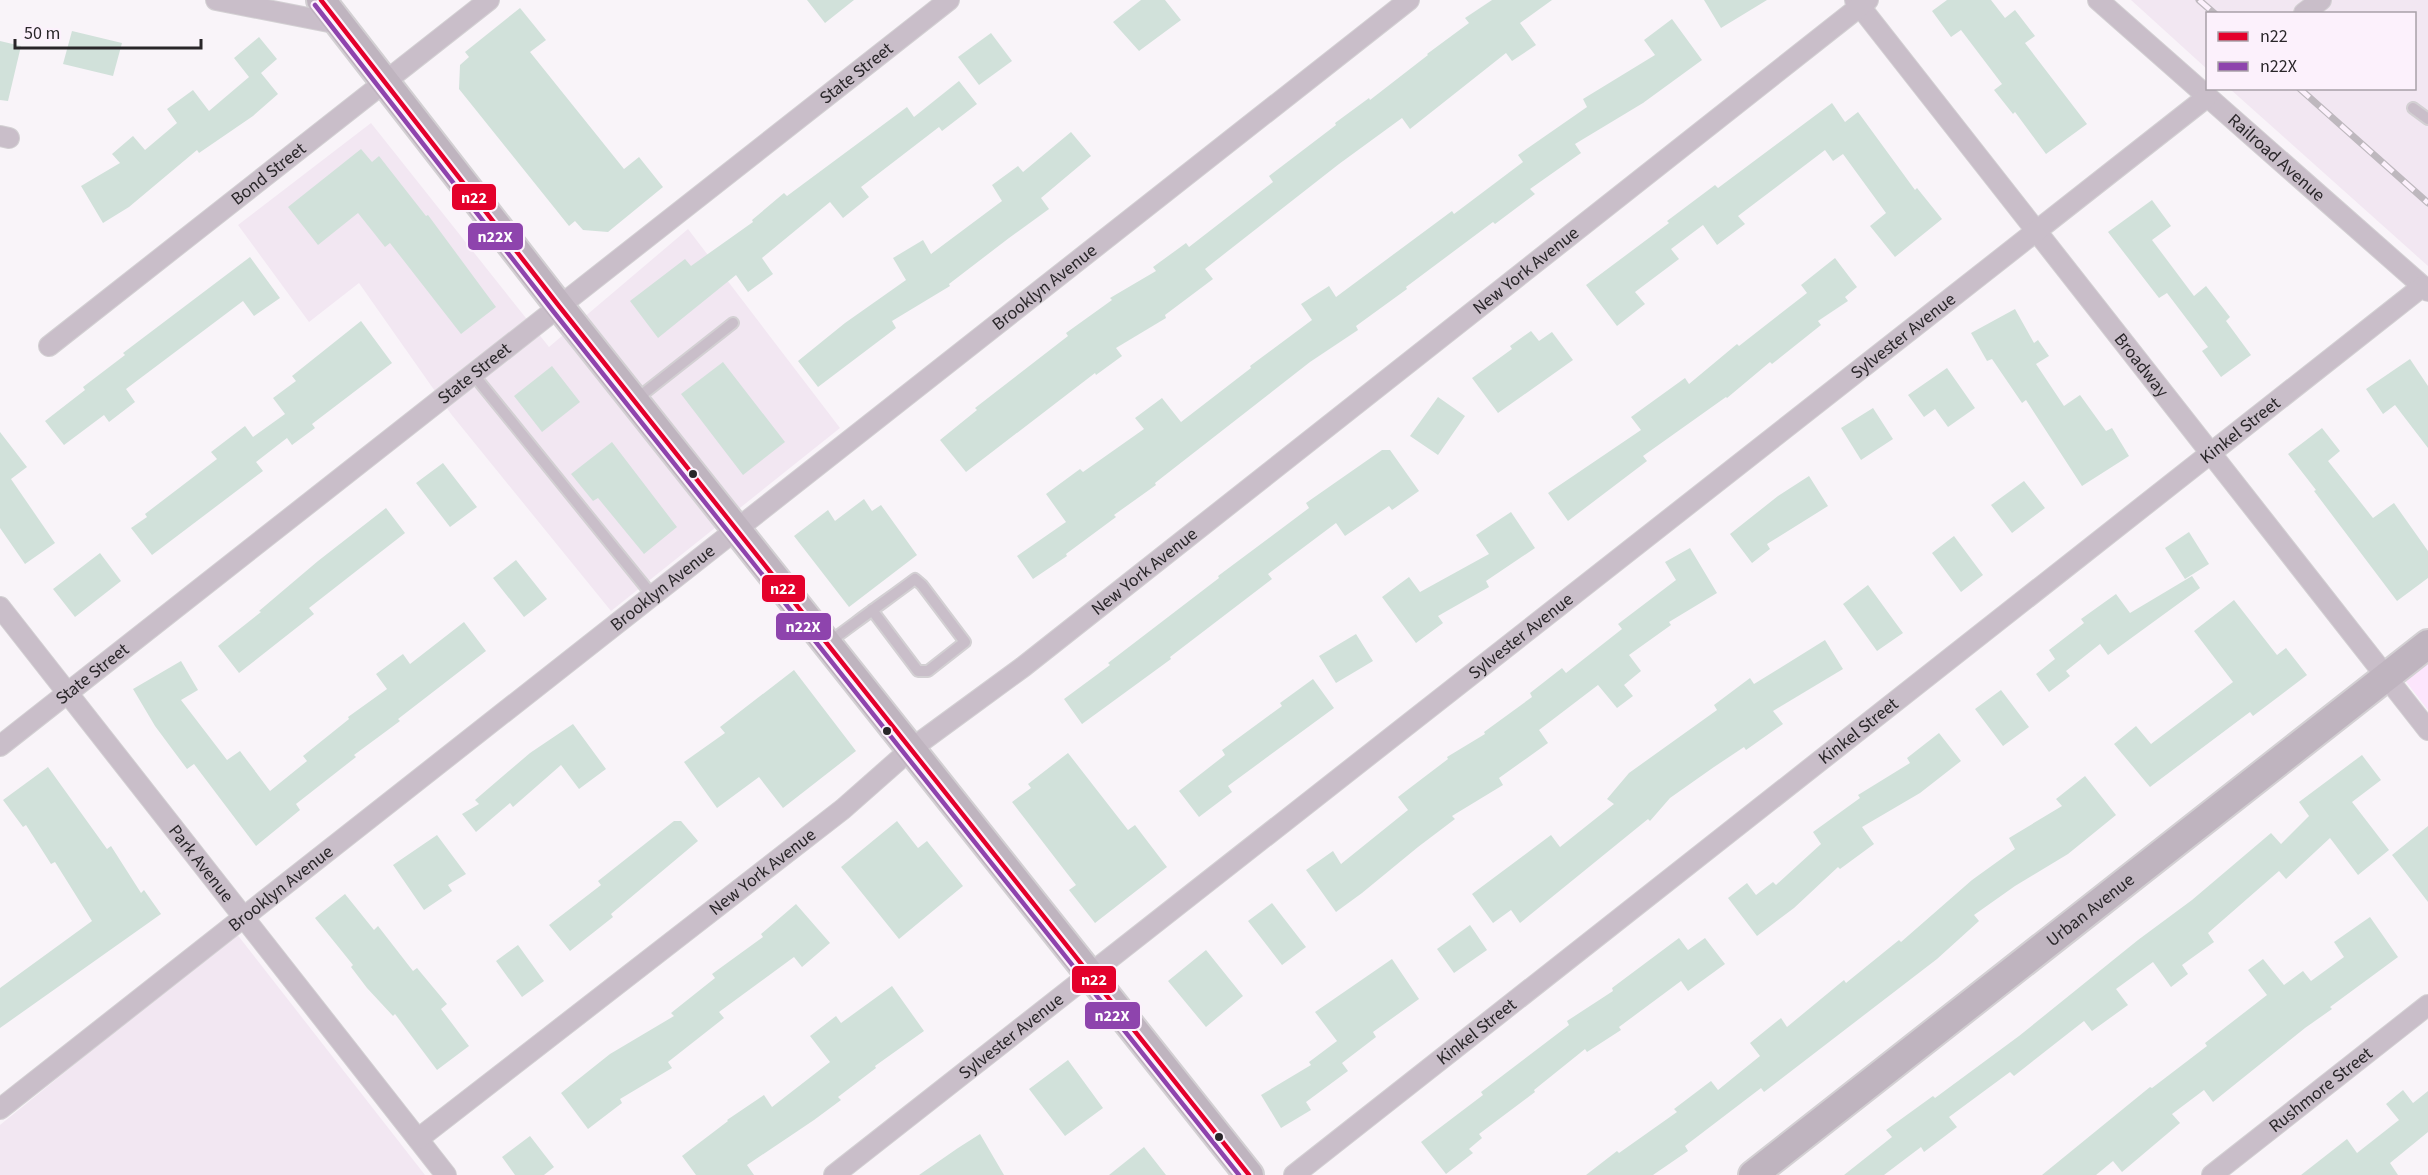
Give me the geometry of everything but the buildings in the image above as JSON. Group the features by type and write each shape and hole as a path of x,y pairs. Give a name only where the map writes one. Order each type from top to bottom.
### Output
{"main road":[{"path":"321,0 634,401 1249,1175"},
{"name":"Urban Avenue","path":"1753,1175 2428,644"}],"street":[{"path":"216,0 339,24"},
{"name":"Bond Street","path":"49,346 489,0"},
{"name":"State Street","path":"0,746 949,0"},
{"name":"Brooklyn Avenue","path":"0,1109 1409,0"},
{"name":"Railroad Avenue","path":"2098,0 2426,289"},
{"path":"2305,12 2320,0"},
{"name":"Broadway","path":"1861,2 2036,231 2428,730"},
{"name":"New York Avenue","path":"418,1139 843,809 911,749 1023,667 1861,2"},
{"name":"Sylvester Avenue","path":"834,1175 2207,97"},
{"name":"Kinkel Street","path":"1294,1175 2211,454 2426,289"},
{"name":"Park Avenue","path":"0,607 446,1175"},
{"name":"Rushmore Street","path":"2212,1175 2428,1005"}],"lane":[{"path":"2413,108 2428,119"},
{"path":"634,401 733,323"},
{"path":"473,374 652,595"},
{"path":"827,643 872,610 915,579 965,642 928,671 918,671 872,610"}],"shaded area":[{"path":"2131,0 2428,0 2428,266 2231,90 2416,90 2416,12 2206,12 2206,68"},
{"path":"371,123 549,347 688,229 840,428 611,611 451,414 359,283 309,322 238,225"},
{"path":"2428,661 2428,710 2404,679"},
{"path":"236,933 425,1175 0,1175 0,1125"}],"railway":[{"path":"2199,0 2213,12"},
{"path":"2301,90 2428,203"}],"transit line":[{"name":"n22","path":"321,0 559,306 1249,1175"},
{"name":"n22X","path":"315,5 553,311 1239,1175"}]}
